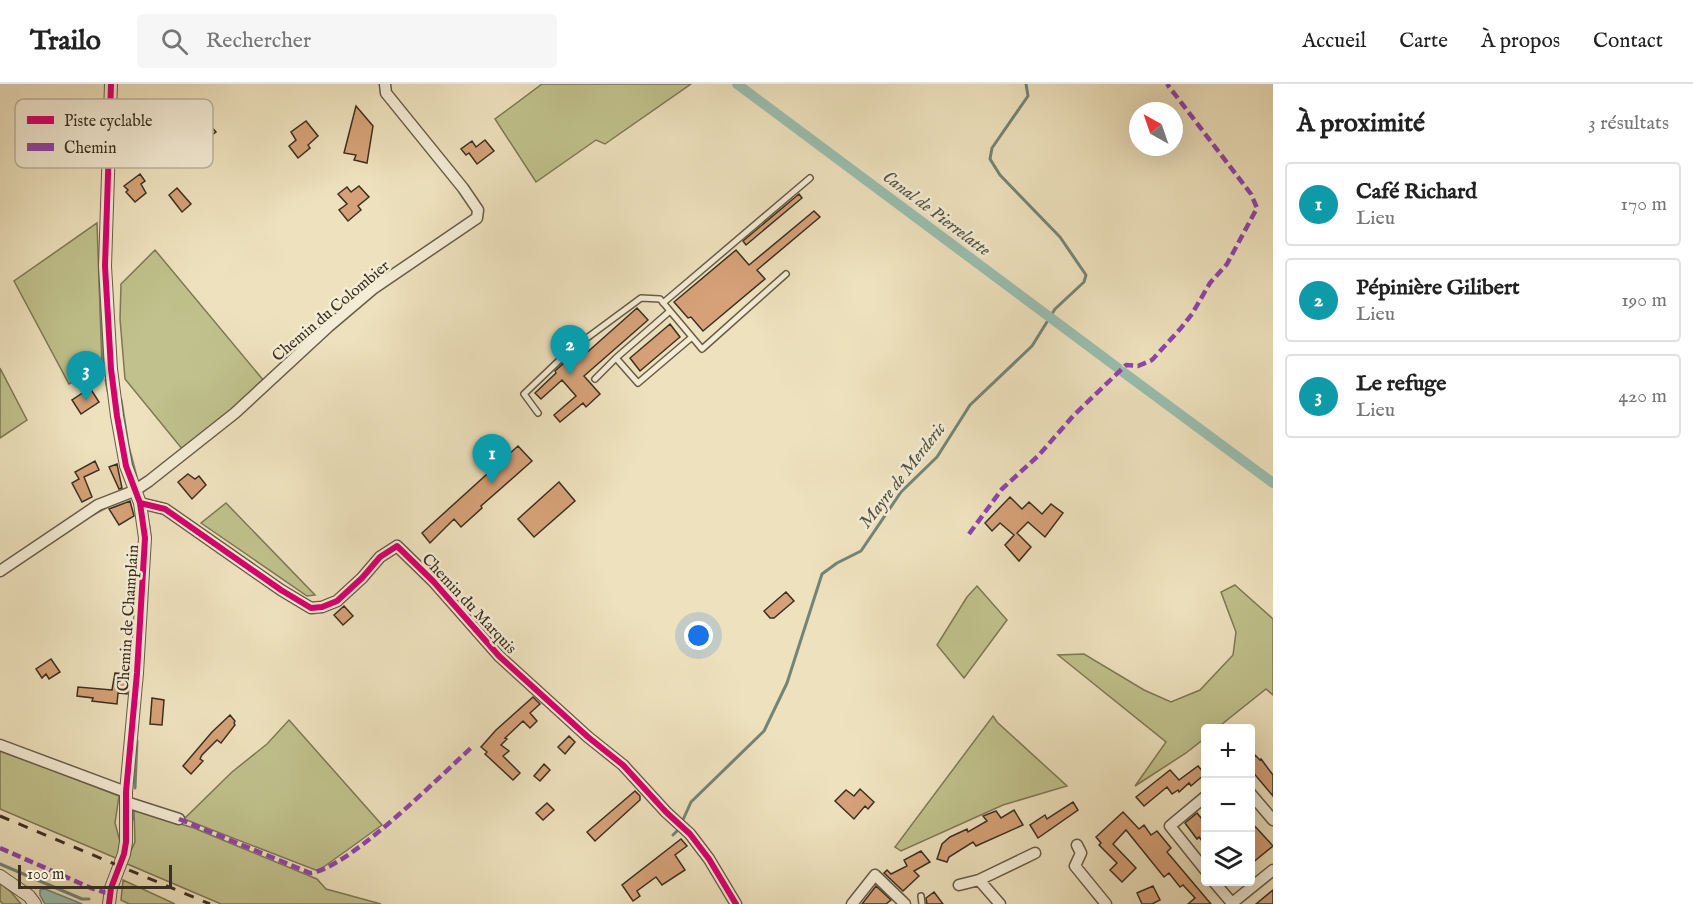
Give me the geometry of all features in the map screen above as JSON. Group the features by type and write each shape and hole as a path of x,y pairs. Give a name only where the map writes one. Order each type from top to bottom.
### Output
{"street":[{"name":"Chemin de Champlain","path":"111,84 111,99"},
{"name":"Chemin du Colombier","path":"0,571 98,505 134,491 149,481 235,412 374,288 470,225 477,218 478,210 386,93 385,84"},
{"name":"Chemin de Champlain","path":"108,168 105,266 107,318 117,416 126,466 140,503 145,538 137,673 126,797 126,848 111,888 109,904"},
{"name":"Chemin du Marquis","path":"140,503 165,508 274,585 311,608 322,607 337,601 362,578 380,557 397,546 433,581 499,656 622,765 681,826 709,859 736,904"},
{"path":"0,745 179,819"},
{"path":"1255,797 1273,820"},
{"path":"1201,800 1170,826 1201,865"},
{"path":"1077,845 1082,853 1075,866 1107,904"},
{"path":"959,885 979,880 1035,853"},
{"path":"1217,886 1231,904 1273,870"},
{"path":"852,904 875,875 905,904"},
{"path":"0,876 28,896 34,904"},
{"path":"979,880 1000,904"},
{"path":"16,888 26,904"}],"lane":[{"path":"663,303 810,178"},
{"path":"538,413 524,394 568,352 640,298 660,300 702,349 786,274"},
{"path":"595,379 670,311"},
{"path":"616,358 638,383 692,337"},
{"path":"921,896 922,904"}],"green space":[{"path":"542,84 691,84 605,144 596,140 536,182 495,119"},
{"path":"97,223 102,366 69,384 14,281"},
{"path":"155,250 264,381 221,420 183,450 125,379 120,319 121,284"},
{"path":"0,368 27,420 0,438"},
{"path":"226,503 315,595 307,596 201,523"},
{"path":"1235,585 1273,619 1273,695 1266,689 1222,724 1201,724 1201,741 1135,786 1166,742 1058,655 1084,654 1144,690 1171,702 1200,690 1233,655 1236,632 1221,592"},
{"path":"977,586 1007,620 964,678 937,645 967,597"},
{"path":"993,716 1067,786 1003,805 901,851 895,847"},
{"path":"289,720 382,825 318,871 184,819 232,772 267,744"},
{"path":"0,750 119,796 115,823 122,849 118,859 0,809"},
{"path":"134,810 194,828 317,879 326,889 381,904 221,904 125,863 135,842"},
{"path":"123,880 175,904 129,904 121,900"},
{"path":"0,883 21,904 3,904 0,901"}],"shaded area":[{"path":"45,889 82,904 45,904 40,890"}],"building":[{"path":"356,106 373,126 367,163 354,160 356,155 344,153"},
{"path":"306,121 318,136 308,145 310,148 298,158 289,146 296,140 291,132"},
{"path":"485,140 494,151 477,164 469,153 466,155 461,149 472,141 476,147"},
{"path":"140,174 145,181 141,184 146,193 135,202 124,186"},
{"path":"359,186 369,197 358,206 361,210 348,221 339,210 347,204 338,194 347,187 351,192"},
{"path":"177,188 191,204 182,212 169,195"},
{"path":"799,194 802,198 746,245 743,241"},
{"path":"814,211 820,217 757,270 765,279 703,331 674,302 736,250 749,265"},
{"path":"637,308 648,320 584,376 600,394 586,407 583,403 560,422 554,415 576,396 562,380 541,399 535,393 574,354 578,351 583,356"},
{"path":"670,324 680,337 640,371 630,358"},
{"path":"90,388 99,402 81,414 72,400"},
{"path":"518,446 532,461 461,527 454,519 430,543 422,533"},
{"path":"95,461 99,470 84,477 92,497 82,502 72,483 79,479 75,472"},
{"path":"117,464 122,488 119,489 109,467"},
{"path":"188,474 195,479 199,476 206,485 192,499 178,482"},
{"path":"559,482 575,501 534,537 518,519"},
{"path":"1010,497 1022,509 1029,502 1042,514 1051,504 1063,513 1045,537 1028,522 1017,533 1031,547 1019,561 1005,545 1014,535 1000,523 992,531 985,523"},
{"path":"130,501 134,516 119,525 109,509"},
{"path":"786,592 794,601 774,618 770,618 764,611"},
{"path":"344,606 353,616 343,625 334,615"},
{"path":"51,659 60,672 49,679 46,674 42,678 36,669"},
{"path":"115,673 127,674 127,694 118,693 117,704 92,701 93,698 77,696 78,687 112,690"},
{"path":"533,697 540,704 530,713 537,721 530,728 523,721 501,745 509,751 503,756 520,773 513,780 485,754 487,752 481,747 496,730"},
{"path":"152,698 164,700 162,725 150,724"},
{"path":"230,715 235,725 221,743 217,740 202,755 200,759 203,761 191,774 183,766"},
{"path":"569,736 575,742 565,754 558,747"},
{"path":"1255,755 1273,775 1273,796 1255,775"},
{"path":"544,764 550,770 540,781 534,776"},
{"path":"1198,766 1201,769 1201,777 1191,786 1189,783 1179,792 1178,790 1172,794 1167,787 1144,806 1136,797 1170,770 1179,780"},
{"path":"860,789 874,802 868,809 865,806 854,819 835,801 846,790 854,796"},
{"path":"635,791 640,796 640,800 595,841 587,832"},
{"path":"1073,802 1078,810 1038,838 1030,825 1045,815 1047,819"},
{"path":"547,803 554,810 543,820 536,813"},
{"path":"1014,810 1023,825 976,846 973,842 949,857 947,862 937,859 942,844 950,837 967,829 968,832 987,821 983,816 996,811 1001,818"},
{"path":"1123,812 1139,829 1144,825 1151,835 1157,831 1171,848 1167,852 1211,904 1188,904 1195,898 1183,885 1180,887 1169,873 1164,877 1126,830 1113,844 1136,868 1122,882 1110,870 1117,863 1099,845 1101,843 1096,837"},
{"path":"1197,813 1201,818 1201,840 1199,837 1197,839 1185,823"},
{"path":"1255,826 1273,846 1255,861"},
{"path":"681,839 687,846 675,855 685,870 662,885 656,877 637,891 640,896 633,901 622,885"},
{"path":"921,851 930,862 914,871 919,876 903,891 884,873 887,870 891,874 907,866 904,860"},
{"path":"876,886 891,900 886,904 862,904"},
{"path":"1153,886 1160,900 1152,904 1142,904 1137,893"},
{"path":"1273,890 1273,904 1256,904"},
{"path":"934,892 943,904 927,904 926,898"}],"waterway":[{"name":"Canal de Pierrelatte","path":"737,84 1118,368"},
{"name":"Mayre de Merderic","path":"682,822 691,802 764,731 787,683 822,574 837,563 861,551 901,492 937,457 970,405 1032,346 1055,309 1084,282 1086,275 1060,237 1000,175 990,159 992,148 1028,96 1026,84"},
{"path":"100,281 104,367"},
{"name":"Canal de Pierrelatte","path":"1123,372 1273,483"},
{"path":"106,380 108,391"},
{"path":"121,400 128,445 136,476"},
{"path":"92,515 105,508"},
{"path":"149,526 150,536"},
{"path":"135,788 137,741"},
{"path":"133,809 133,819"},
{"name":"Mayre de Merderic","path":"673,835 680,828"},
{"path":"0,864 82,899 89,899"}],"railway":[{"path":"0,816 210,904"}],"marked path":[{"path":"969,534 1002,489 1039,455 1074,415 1126,365 1138,366 1152,360 1181,328 1210,283 1227,264 1257,208 1251,194 1167,84"},
{"path":"179,819 310,873 327,868 369,839 471,748"},
{"path":"0,848 110,894"}],"cycle path":[{"path":"111,84 111,99"},
{"path":"108,168 105,266 111,369 126,466 140,503 145,538 137,673 126,792 126,842 124,854 111,888 109,904"},
{"path":"140,503 165,509 281,590 311,608 322,607 337,601 362,578 380,557 397,546 433,581 499,656 588,737 623,765 666,812 690,834 709,859 736,904"}],"place":[{"name":"Pépinière Gilibert","path":"570,375"},
{"name":"Le refuge","path":"86,401"},
{"name":"Café Richard","path":"492,484"}]}
